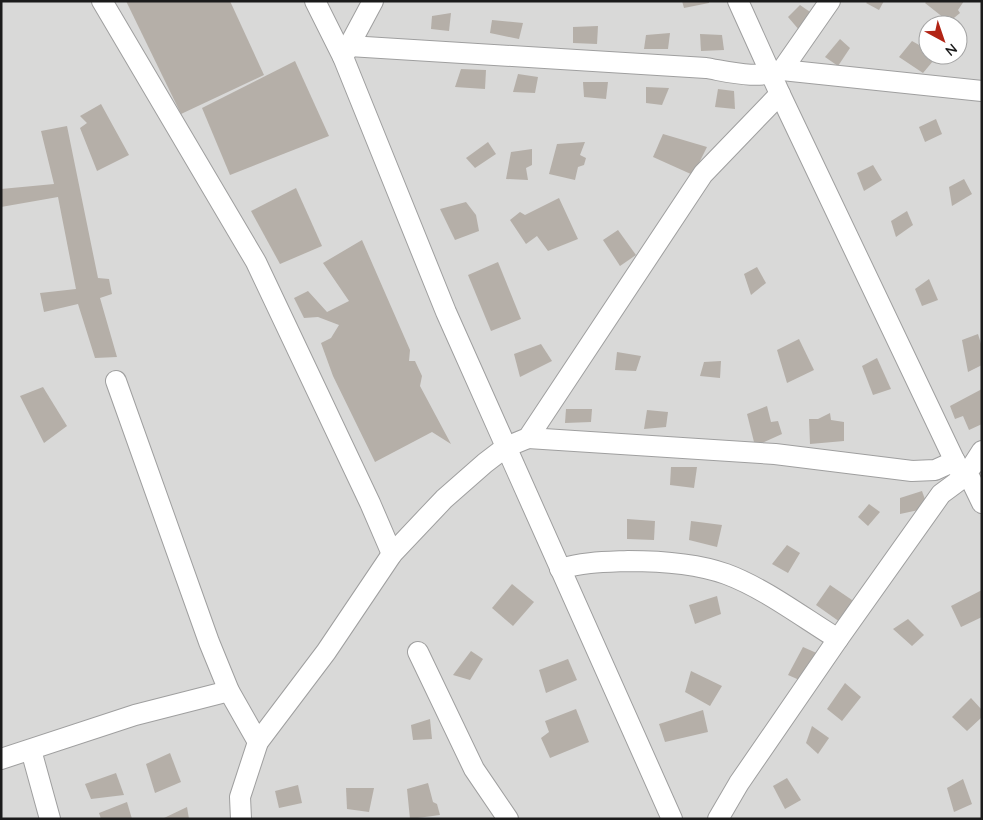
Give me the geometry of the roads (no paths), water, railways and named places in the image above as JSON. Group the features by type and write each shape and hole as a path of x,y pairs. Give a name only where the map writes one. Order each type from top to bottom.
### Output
{"street":[{"path":"102,1 256,262 370,503 392,554"},
{"path":"315,1 346,51 446,312 672,819"},
{"path":"346,51 373,1"},
{"path":"738,1 777,72 780,94 970,465 982,503"},
{"path":"777,72 830,1"},
{"path":"346,51 386,46 677,66 740,74 777,72 982,90"},
{"path":"528,438 703,174 780,94"},
{"path":"116,381 153,490 229,691 258,742"},
{"path":"240,819 240,797 258,742 326,652 392,554 444,499 484,463 506,447 528,438 775,454 912,471 970,465"},
{"path":"718,819 739,783 838,638 942,494 970,465"},
{"path":"560,569 580,563 653,561 700,567 726,574 752,585 838,638"},
{"path":"418,652 474,769 508,819"},
{"path":"1,760 135,715 229,691"},
{"path":"31,750 50,819"}]}
